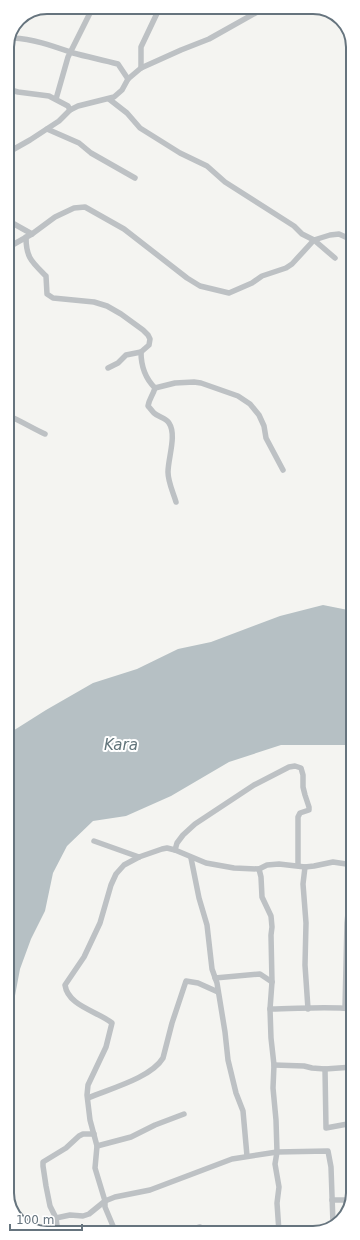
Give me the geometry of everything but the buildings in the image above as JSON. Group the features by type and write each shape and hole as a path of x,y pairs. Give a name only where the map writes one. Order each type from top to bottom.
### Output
{"street":[{"path":"56,99 61,79 71,52 90,14"},
{"path":"141,68 141,47 157,14"},
{"path":"14,149 59,121 70,110 78,106 114,97 122,90 128,79 141,68 209,39 254,14"},
{"path":"16,38 42,42 71,52 118,64 128,79"},
{"path":"14,91 37,94 56,99 60,103 68,106 70,110"},
{"path":"109,99 127,113 140,128 180,153 207,166 225,182 294,226 302,234 314,240 335,258"},
{"path":"47,129 79,143 91,153 135,178"},
{"path":"14,244 32,234 55,217 74,208 85,207 124,229 187,278 200,286 229,293 252,283 262,276 286,268 292,264 314,240 338,234 346,237"},
{"path":"14,224 32,234"},
{"path":"26,237 28,255 33,264 46,276 48,294 53,298 94,302 107,306 121,314 148,335 150,339 149,345 141,352 126,355 118,363 108,368"},
{"path":"141,352 141,361 144,373 155,388 154,394 149,399 148,406 153,412 169,423 174,436 170,450 170,463 168,470 169,481 176,502"},
{"path":"155,388 175,383 194,382 238,396 250,404 259,416 264,426 266,438 283,470"},
{"path":"14,418 45,434"},
{"path":"175,850 177,843 183,835 195,824 265,779 289,767 295,766 301,768 303,775 304,796 309,807 309,810 300,813 298,817 298,865"},
{"path":"94,841 139,857"},
{"path":"113,1226 95,1168 96,1146 90,1120 87,1095 88,1085 106,1047 112,1023 106,1018 74,1001 68,995 65,985 84,958 100,923 111,885 116,874 124,865 139,857 162,849 175,850 206,863 259,869 279,864 305,867 333,862 346,864"},
{"path":"191,858 199,898 207,925 212,969 216,978 230,1066 243,1111 248,1156"},
{"path":"305,867 303,884 306,923 305,965 308,1009"},
{"path":"259,869 262,877 262,897 271,916 272,927 272,982 270,1009 274,1065 273,1088 276,1120 277,1152 275,1164 279,1188 277,1203 279,1226"},
{"path":"216,978 260,974 272,982"},
{"path":"270,1009 344,1008 346,980"},
{"path":"88,1098 128,1084 160,1062 163,1058 172,1023 186,981 198,983 218,992"},
{"path":"274,1065 304,1066 325,1069 346,1068"},
{"path":"325,1069 326,1128 346,1124"},
{"path":"96,1146 131,1137 155,1125 184,1114"},
{"path":"57,1226 56,1218 50,1206 44,1177 43,1162 66,1148 82,1134 94,1134"},
{"path":"56,1218 70,1215 83,1216 89,1214 105,1201 115,1197 150,1190 232,1159 277,1152 328,1151 331,1167 333,1219"},
{"path":"332,1200 345,1200"}],"water":[{"name":"Kara","path":"323,605 346,610 346,745 281,745 229,762 171,796 126,816 93,821 67,846 53,873 45,911 31,939 20,969 14,1001 14,730 93,683 137,669 178,649 211,642 280,616"}]}
